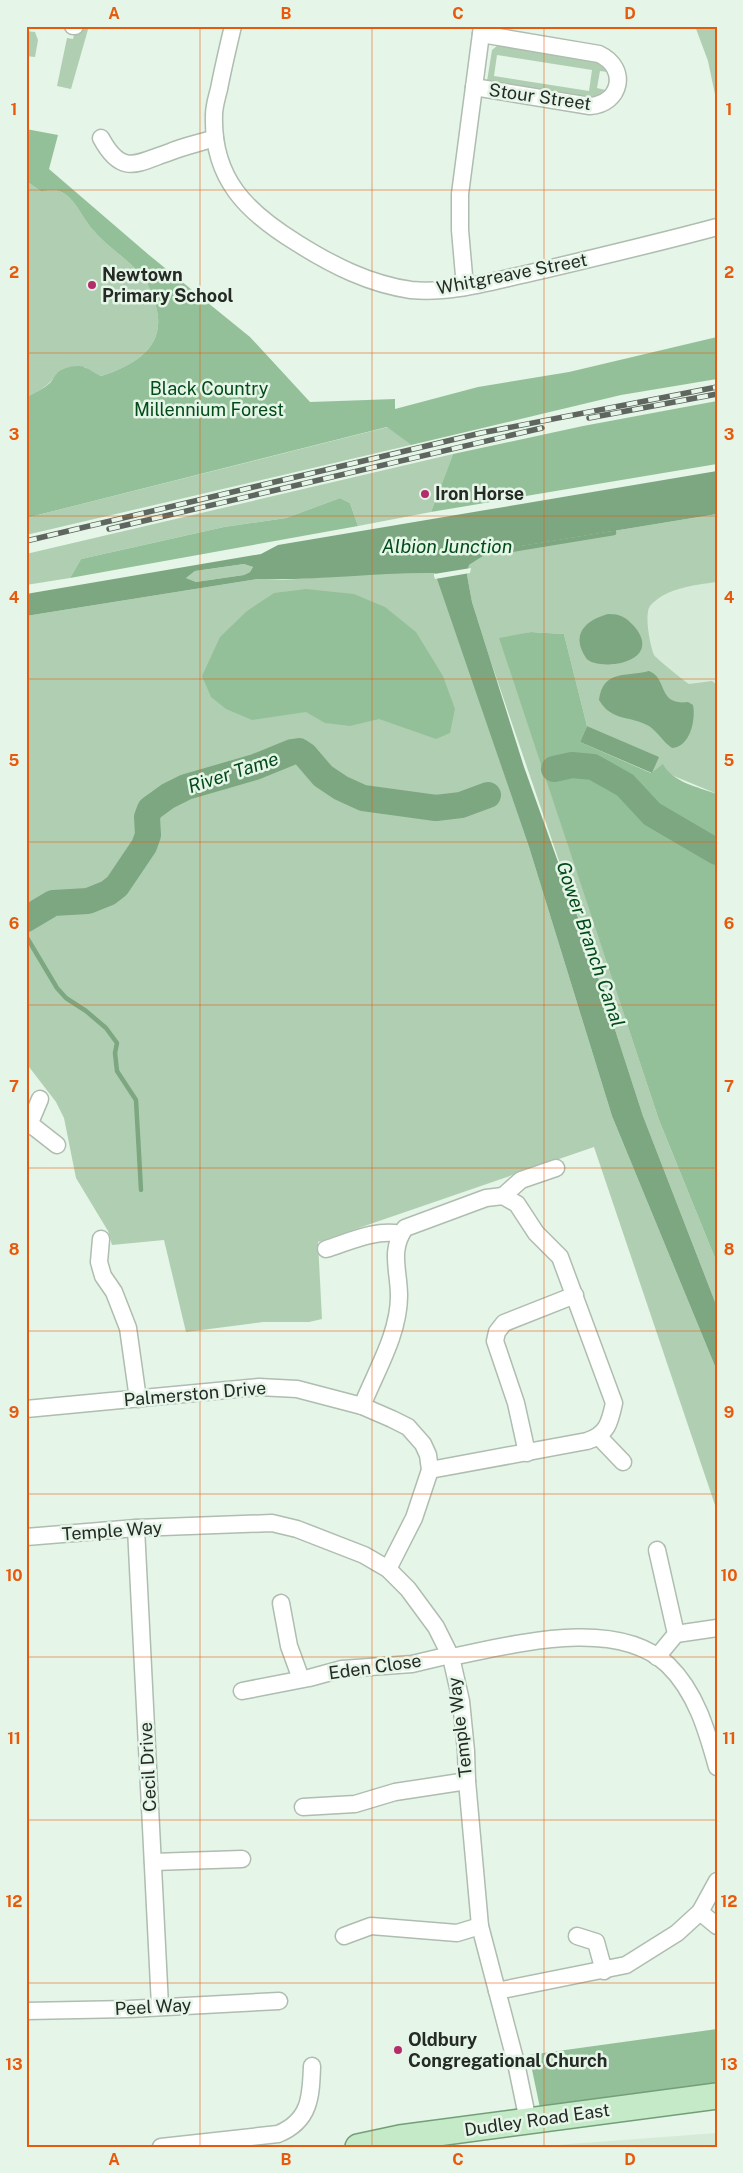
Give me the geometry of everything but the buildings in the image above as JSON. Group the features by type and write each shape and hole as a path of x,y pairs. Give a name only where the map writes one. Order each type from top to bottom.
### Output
{"main road":[{"name":"Dudley Road East","path":"383,2147 712,2102"},
{"name":"Dudley Road East","path":"358,2147 400,2138 572,2121 579,2126 712,2102"}],"street":[{"name":"Whitgreave Street","path":"233,26 214,113 216,150 224,173 231,188 242,201 285,236 332,264 390,286 428,291 465,287 717,226"},
{"name":"Stour Street","path":"465,287 460,230 460,194 481,30 599,54 614,64 618,78 611,97 600,105 590,106 474,87"},
{"path":"101,138 109,153 117,159 125,163 137,164 215,138"},
{"path":"40,1098 28,1125 57,1145"},
{"path":"362,1406 398,1317 399,1295 395,1251 397,1239 405,1228 486,1198 503,1196 521,1180 556,1168"},
{"path":"388,1569 414,1518 430,1470 527,1453 599,1437 610,1421 614,1403 560,1257 536,1233 517,1204 503,1196"},
{"path":"326,1248 375,1233 389,1232 401,1234"},
{"path":"101,1238 98,1262 103,1276 114,1292 128,1328 138,1399"},
{"path":"527,1453 516,1403 495,1341 497,1332 504,1324 574,1295"},
{"name":"Palmerston Drive","path":"26,1409 258,1387 297,1389 362,1406 408,1426 426,1449 430,1470"},
{"path":"599,1437 623,1462"},
{"name":"Temple Way","path":"26,1537 136,1528 272,1523 331,1541 364,1555 388,1569 423,1607 450,1656 461,1701 480,1926 516,2063 522,2127"},
{"name":"Cecil Drive","path":"136,1528 160,2006"},
{"path":"657,1550 676,1634"},
{"path":"281,1603 289,1646 301,1679"},
{"path":"657,1657 676,1634 717,1628"},
{"name":"Eden Close","path":"242,1691 342,1669 412,1664 557,1638 584,1636 630,1644 657,1657 674,1672 693,1698 702,1718 717,1767"},
{"path":"304,1807 355,1804 395,1792 467,1781"},
{"path":"152,1862 242,1859"},
{"path":"497,1991 604,1971 626,1965 677,1934 700,1912 717,1881"},
{"path":"700,1912 717,1926"},
{"path":"344,1936 371,1926 457,1933 480,1926"},
{"path":"577,1936 596,1942 604,1971"},
{"name":"Peel Way","path":"26,2011 279,2001"},
{"path":"161,2147 260,2142 290,2129 307,2108 311,2088 312,2066"}],"shaded area":[{"path":"76,26 89,26 71,89 57,86 67,38 73,39"},
{"path":"695,26 713,26 717,29 717,104 708,61"},
{"path":"26,31 35,32 38,40 35,57 26,56"},
{"path":"498,45 596,61 608,72 600,71 597,88 610,91 600,100 490,85 487,81 492,50","holes":["497,55 592,70 589,91 494,76"]},
{"name":"Newtown Primary School","path":"26,181 42,192 59,191 66,195 72,200 92,229 136,270 144,279 153,297 158,315 158,329 154,340 147,350 127,365 101,376 92,373 85,367 57,373 44,387 26,397"},
{"path":"388,427 411,445 26,535 26,518"},
{"path":"453,454 431,512 358,526 350,503 340,498 286,518 224,527 81,559 70,578 26,585 26,554"},
{"path":"717,514 717,582 681,588 664,595 650,606 648,610 648,623 652,651 656,657 689,684 712,681 717,685 717,794 667,773 652,773 658,757 587,726 564,634 531,632 500,639 659,1120 717,1263 717,1307 643,1116 586,940 490,659 472,602 467,575 469,565 491,551"},
{"path":"244,564 253,567 250,572 244,575 196,582 186,578 195,571"},
{"path":"397,572 435,573 438,579 529,847 612,1116 717,1371 717,1511 594,1147 318,1242 322,1319 309,1322 263,1322 186,1332 164,1240 112,1245 108,1231 76,1178 64,1118 56,1102 26,1063 26,616 257,579 282,580"},
{"path":"717,581 717,793 580,742 638,593"},
{"path":"717,2133 717,2147 530,2147"}],"green space":[{"name":"Black Country Millennium Forest","path":"26,129 58,135 49,169 149,255 250,337 310,402 395,399 395,409 478,387 569,372 717,337 717,379 621,395 411,445 387,427 26,518 26,397 39,391 51,382 59,371 66,368 81,366 101,376 127,365 147,350 154,340 158,329 158,315 153,297 144,279 92,229 72,200 59,191 42,192 26,181"},
{"path":"717,401 717,464 431,512 453,454 583,426"},
{"path":"340,498 350,503 358,526 70,578 81,559 224,527 286,518"},
{"path":"306,589 354,594 385,607 416,632 443,676 455,709 450,733 436,739 379,719 350,726 325,723 306,712 252,720 226,709 211,697 202,676 220,637 247,611 274,593"},
{"path":"531,632 564,634 587,726 580,742 651,773 663,764 679,780 717,794 717,1263 659,1120 499,638"},
{"path":"717,2029 717,2088 540,2108 529,2055"}],"water":[{"name":"Albion Junction","path":"717,471 717,514 491,551 469,565 467,575 472,602 524,767 586,940 643,1116 717,1307 717,1371 612,1116 529,847 435,573 302,579 257,579 26,616 26,594 261,554 278,545","holes":["244,564 253,567 250,572 244,575 196,582 186,578 195,571"]},
{"path":"608,614 622,617 634,626 642,639 641,649 636,657 626,662 614,664 592,662 586,658 581,649 580,642 580,635 583,629 593,620"},
{"path":"649,671 659,679 667,696 672,700 688,702 693,705 694,718 690,732 683,743 678,746 672,748 649,726 610,712 599,700 605,683 611,679 617,676"},
{"path":"587,726 659,757 652,773 580,742"}],"pier":[{"path":"471,568 470,573 435,579 434,576 434,574"}],"waterway":[{"name":"Albion Junction","path":"504,551 614,533 613,526"},
{"name":"River Tame","path":"26,919 53,903 88,901 108,893 117,886 144,846 148,835 147,817 150,809 168,796 186,787 255,767 292,752 299,751 305,755 323,776 341,788 363,798 436,808 461,805 488,795"},
{"path":"569,756 572,765"},
{"name":"River Tame","path":"554,769 572,765 593,767 625,785 652,814 717,852"},
{"path":"26,936 57,988 66,998 86,1011 106,1028 117,1043 115,1053 117,1071 136,1100 141,1190"}],"railway":[{"path":"26,541 481,433 717,387"},
{"path":"589,418 717,394"},
{"path":"109,529 542,428"}],"place":[{"name":"Newtown Primary School","path":"92,285"},
{"name":"Iron Horse","path":"425,494"},
{"name":"Oldbury Congregational Church","path":"398,2050"}],"water label":[{"name":"Gower Branch Canal","path":"591,944"}]}
